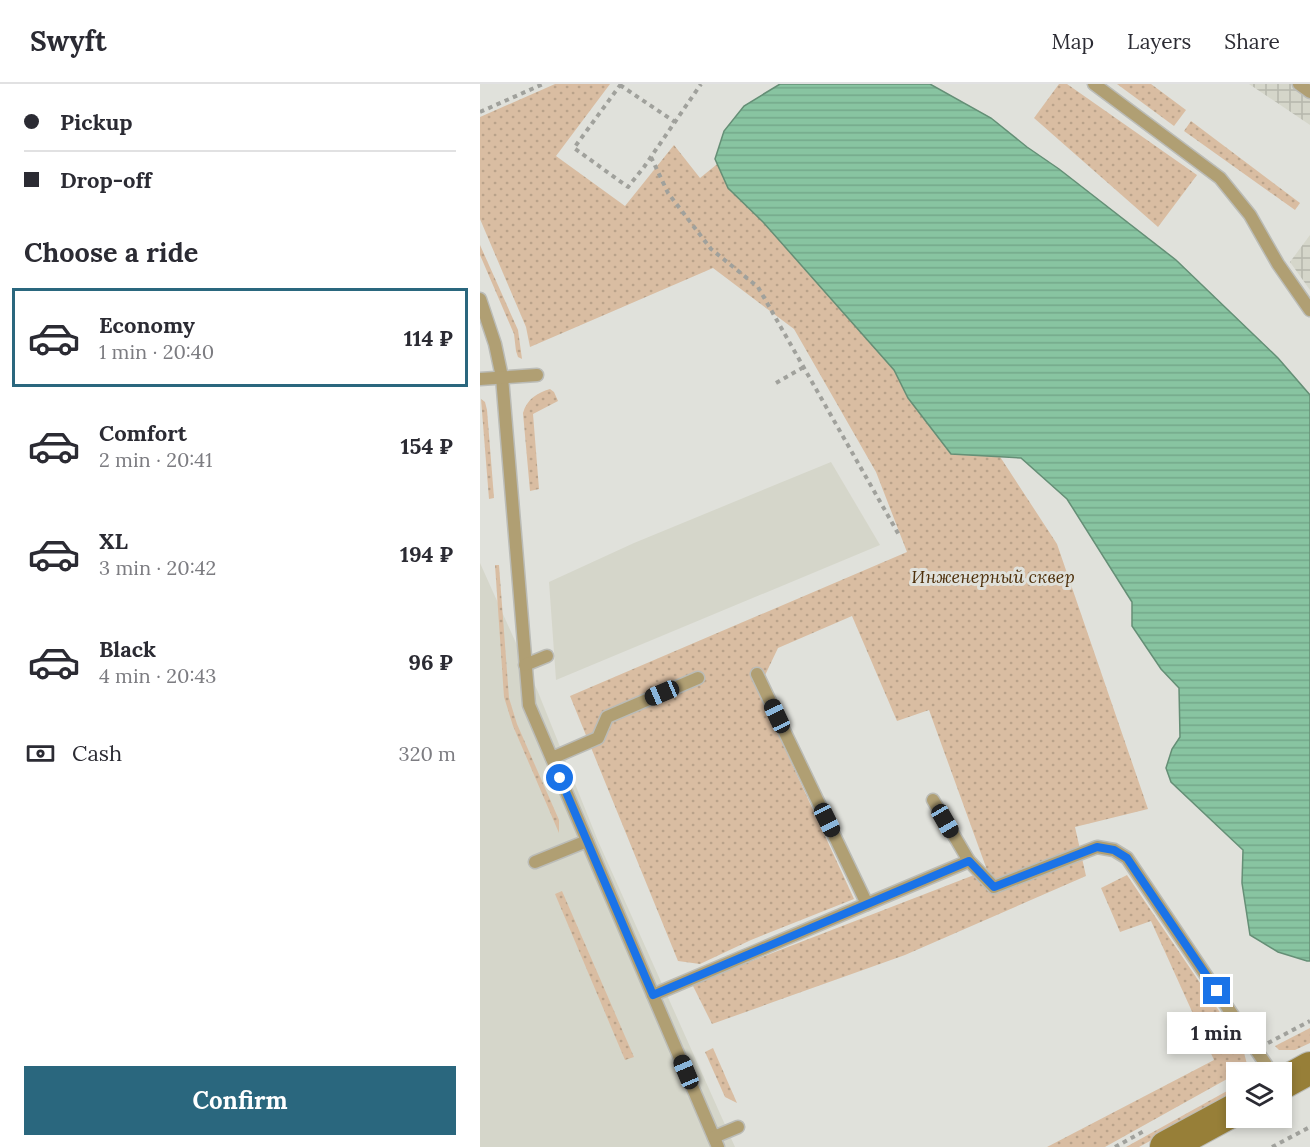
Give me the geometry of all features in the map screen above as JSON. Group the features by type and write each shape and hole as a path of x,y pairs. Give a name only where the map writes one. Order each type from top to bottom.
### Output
{"street":[{"path":"1292,1078 1310,1068"},
{"path":"1166,1147 1226,1114"}],"lane":[{"path":"1094,84 1220,178 1250,215 1278,264 1310,310"},
{"path":"1299,84 1310,93"},
{"path":"480,299 495,344 501,377 529,705 716,1142 738,1127"},
{"path":"480,379 537,375"},
{"path":"525,665 548,656"},
{"path":"757,674 867,904"},
{"path":"552,758 598,738 607,717 698,678"},
{"path":"933,800 969,861 994,887 1097,847 1114,850 1127,858 1264,1062"},
{"path":"535,862 587,841"},
{"path":"653,995 969,861"}],"path":[{"path":"480,112 543,84"},
{"path":"675,122 620,85 574,148 628,187 651,157 675,122 701,84"},
{"path":"651,157 668,193 711,249 758,287 899,535"},
{"path":"776,383 804,367"},
{"path":"1256,1049 1310,1021"},
{"path":"1272,1147 1310,1127"}],"shaded area":[{"path":"780,84 930,84 991,118 1176,260 1278,358 1310,395 1310,961 1278,952 1250,935 1242,883 1243,850 1171,782 1166,768 1172,749 1180,737 1179,688 1161,669 1132,626 1132,602 1067,499 1021,458 951,454 908,398 894,370 763,222 728,188 715,159 724,131 744,106"},
{"path":"1249,84 1310,84 1310,125"},
{"path":"1310,235 1310,290 1290,262"},
{"path":"831,462 880,545 556,680 549,582 634,543"},
{"path":"480,563 538,692 598,841 735,1147 480,1147"}],"green space":[{"name":"Инженерный сквер","path":"555,84 610,84 556,156 625,206 674,145 700,178 742,144 882,276 1057,544 1148,809 1075,827 1086,876 905,955 712,1024 692,984 987,870 929,710 897,721 852,616 778,648 758,690 854,899 751,940 700,964 678,961 570,696 907,552 876,472 794,329 713,268 530,347 526,327 480,219 480,117"},
{"path":"1059,84 1067,84 1197,175 1158,227 1034,118"},
{"path":"1117,84 1151,84 1186,110 1174,126"},
{"path":"1191,121 1300,203 1295,210 1184,131"},
{"path":"480,245 518,330 522,359 518,357 514,334 480,255"},
{"path":"550,389 558,401 533,414 539,489 530,491 523,413 533,397"},
{"path":"481,399 485,402 487,410 494,498 489,499"},
{"path":"495,565 499,565 509,698 517,724 559,820 559,833 513,726 504,697"},
{"path":"1127,875 1242,1045 1246,1062 1226,1062 1226,1080 1105,1147 1047,1147 1214,1060 1151,921 1120,932 1101,888"},
{"path":"562,891 634,1057 625,1060 555,894"},
{"path":"1310,1028 1310,1043 1295,1050 1279,1050 1275,1046"},
{"path":"713,1048 737,1103 725,1097 705,1052"},
{"path":"1226,1092 1226,1099 1139,1147 1126,1147"}],"route":[{"path":"560,778 653,995 969,861 994,887 1097,847 1114,850 1127,858 1217,991"}]}
